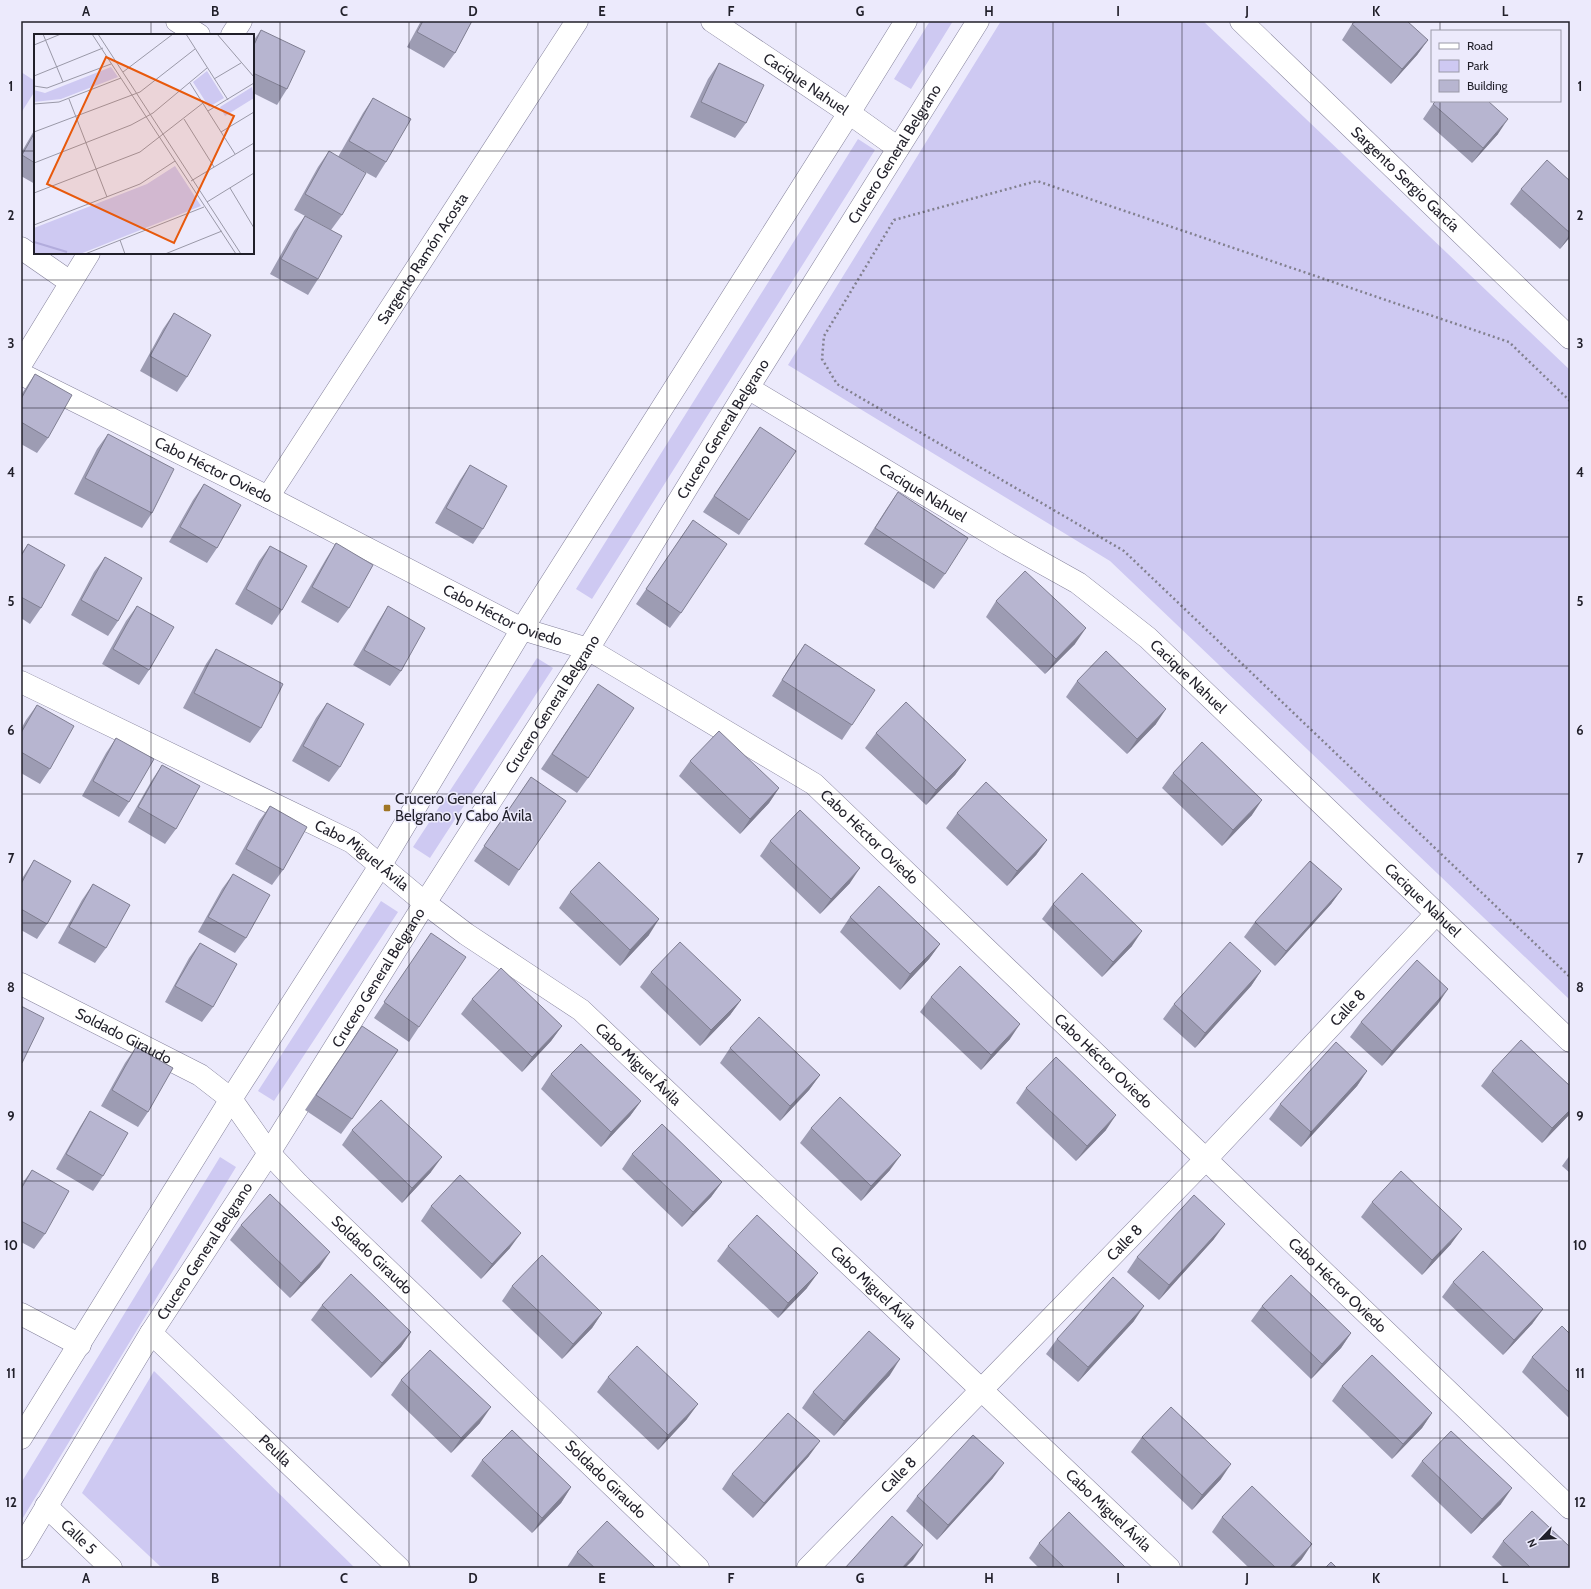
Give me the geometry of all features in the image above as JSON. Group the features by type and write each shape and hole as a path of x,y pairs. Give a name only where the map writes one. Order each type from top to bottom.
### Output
{"street":[{"path":"178,21 198,34"},
{"path":"233,34 241,21"},
{"name":"Sargento Ramón Acosta","path":"268,497 577,21"},
{"name":"Cacique Nahuel","path":"712,21 898,148"},
{"path":"21,1438 231,1099 380,866 522,629 849,114 906,21"},
{"name":"Crucero General Belgrano","path":"21,1549 151,1333 269,1153 425,903 588,649 748,388 978,21"},
{"name":"Sargento Sergio García","path":"1241,21 1570,338"},
{"path":"21,248 70,282"},
{"path":"21,364 88,254"},
{"name":"Cabo Héctor Oviedo","path":"21,374 268,497 522,629 588,649 814,784 1570,1508"},
{"name":"Cacique Nahuel","path":"748,388 1008,544 1078,583 1148,638 1570,1041"},
{"name":"Cabo Miguel Ávila","path":"21,682 352,842 425,903 466,934 581,1010 1169,1568"},
{"name":"Calle 8","path":"808,1568 1206,1159 1436,914"},
{"name":"Soldado Giraudo","path":"21,984 200,1075 231,1099 269,1153 298,1184 698,1568"},
{"path":"21,1314 80,1345"},
{"name":"Peulla","path":"151,1333 399,1568"},
{"name":"Calle 5","path":"46,1506 111,1568"}],"path":[{"path":"1570,401 1509,342 1037,181 894,220 824,336 822,359 837,384 1124,551 1570,977"}],"green space":[{"path":"930,21 953,21 911,89 894,79"},
{"path":"1001,21 1203,21 1570,370 1570,1000 1110,561 788,365"},
{"path":"21,72 34,80 34,93 21,113"},
{"path":"858,139 875,150 592,599 576,589"},
{"path":"537,658 553,668 430,858 413,847"},
{"path":"381,901 398,912 274,1101 258,1091"},
{"path":"220,1157 236,1167 21,1521 21,1483"},
{"path":"154,1371 355,1568 162,1568 82,1493"}],"building":[{"path":"423,21 472,21 455,53 417,32"},
{"path":"1356,21 1407,21 1428,40 1402,69 1352,24"},
{"path":"261,30 305,51 287,89 254,73 254,45"},
{"path":"719,63 764,85 746,123 701,102"},
{"path":"373,98 411,119 386,162 349,141"},
{"path":"1435,102 1489,102 1508,119 1483,148 1433,104"},
{"path":"34,134 34,162 22,155"},
{"path":"329,151 366,173 342,215 305,194"},
{"path":"1547,160 1570,181 1570,233 1521,189"},
{"path":"305,216 342,236 318,279 281,259"},
{"path":"174,313 211,335 187,377 150,356"},
{"path":"35,374 72,395 48,438 21,422 21,399"},
{"path":"760,427 796,451 749,520 714,496"},
{"path":"108,434 174,469 152,513 85,478"},
{"path":"470,465 507,486 483,529 446,508"},
{"path":"204,484 241,505 217,548 180,527"},
{"path":"898,492 968,538 945,574 875,528"},
{"path":"693,520 727,544 681,613 646,589"},
{"path":"336,543 373,565 349,608 312,587"},
{"path":"28,544 65,565 41,608 21,597 21,556"},
{"path":"270,546 307,566 282,610 246,589"},
{"path":"105,557 142,578 118,621 81,600"},
{"path":"1025,571 1086,628 1056,659 996,601"},
{"path":"137,606 174,627 149,670 113,649"},
{"path":"388,606 425,628 401,671 364,650"},
{"path":"805,644 875,690 852,725 782,680"},
{"path":"216,649 283,684 261,728 194,693"},
{"path":"1106,651 1166,709 1137,739 1077,681"},
{"path":"598,684 634,708 588,778 552,754"},
{"path":"906,702 966,760 936,790 876,733"},
{"path":"327,703 364,724 340,767 303,746"},
{"path":"37,705 74,726 50,769 21,752 21,733"},
{"path":"719,731 779,788 750,819 690,761"},
{"path":"116,738 154,759 129,802 93,781"},
{"path":"1202,742 1262,800 1233,830 1173,773"},
{"path":"162,765 200,786 176,829 138,807"},
{"path":"531,777 566,801 519,870 484,846"},
{"path":"986,782 1047,840 1017,871 957,813"},
{"path":"270,806 307,827 283,870 246,849"},
{"path":"800,810 860,868 831,899 770,841"},
{"path":"34,860 71,881 47,924 21,909 21,884"},
{"path":"1310,861 1342,889 1286,951 1255,922"},
{"path":"599,862 659,919 630,950 570,892"},
{"path":"1082,873 1142,931 1113,962 1053,904"},
{"path":"233,874 270,895 246,938 208,917"},
{"path":"93,884 130,905 106,948 69,927"},
{"path":"879,886 940,944 910,974 850,917"},
{"path":"431,933 466,957 419,1027 384,1002"},
{"path":"680,942 741,1000 711,1030 651,972"},
{"path":"1230,942 1261,971 1205,1033 1174,1004"},
{"path":"200,943 237,964 213,1007 175,986"},
{"path":"1417,960 1448,989 1392,1051 1361,1022"},
{"path":"960,966 1020,1024 991,1055 931,997"},
{"path":"501,968 562,1026 532,1057 472,999"},
{"path":"21,1006 44,1018 22,1063 21,1062"},
{"path":"759,1017 820,1075 790,1106 730,1048"},
{"path":"362,1026 398,1050 352,1119 316,1095"},
{"path":"1521,1040 1570,1086 1570,1110 1552,1128 1492,1071"},
{"path":"1336,1042 1367,1071 1311,1132 1280,1104"},
{"path":"581,1044 641,1101 611,1132 551,1074"},
{"path":"136,1047 173,1068 148,1112 112,1090"},
{"path":"1056,1057 1116,1115 1087,1146 1026,1088"},
{"path":"840,1097 901,1155 871,1186 811,1128"},
{"path":"381,1100 442,1157 412,1188 352,1130"},
{"path":"90,1111 128,1133 103,1176 66,1154"},
{"path":"662,1124 722,1182 693,1212 632,1154"},
{"path":"32,1170 69,1191 45,1234 21,1221 21,1189"},
{"path":"1401,1171 1462,1229 1432,1260 1372,1202"},
{"path":"460,1175 521,1233 492,1264 431,1206"},
{"path":"270,1194 330,1252 301,1283 241,1225"},
{"path":"1194,1195 1225,1224 1169,1285 1137,1257"},
{"path":"757,1215 818,1273 788,1303 728,1246"},
{"path":"1483,1251 1543,1309 1514,1340 1453,1282"},
{"path":"542,1255 602,1313 573,1344 512,1286"},
{"path":"351,1274 411,1332 382,1363 322,1305"},
{"path":"1291,1275 1351,1333 1322,1364 1262,1306"},
{"path":"1113,1277 1144,1306 1088,1367 1057,1339"},
{"path":"1562,1326 1570,1334 1570,1393 1532,1357"},
{"path":"869,1331 900,1359 844,1421 813,1392"},
{"path":"637,1346 698,1404 668,1435 608,1377"},
{"path":"430,1350 491,1407 461,1438 401,1380"},
{"path":"1372,1355 1432,1413 1403,1444 1342,1386"},
{"path":"1171,1407 1231,1464 1202,1495 1142,1437"},
{"path":"788,1413 820,1441 764,1503 732,1474"},
{"path":"512,1430 571,1487 542,1518 482,1460"},
{"path":"1451,1431 1512,1488 1482,1519 1422,1461"},
{"path":"973,1435 1004,1463 948,1525 917,1496"},
{"path":"1252,1486 1312,1544 1289,1568 1276,1568 1222,1517"},
{"path":"1532,1511 1570,1547 1570,1568 1531,1568 1503,1541"},
{"path":"1069,1512 1126,1568 1065,1568 1039,1543"},
{"path":"892,1516 923,1545 902,1568 845,1568"},
{"path":"607,1521 656,1568 595,1568 577,1552"},
{"path":"1331,1562 1337,1568 1325,1568"}],"place":[{"name":"Crucero General Belgrano y Cabo Ávila","path":"387,808"}]}
